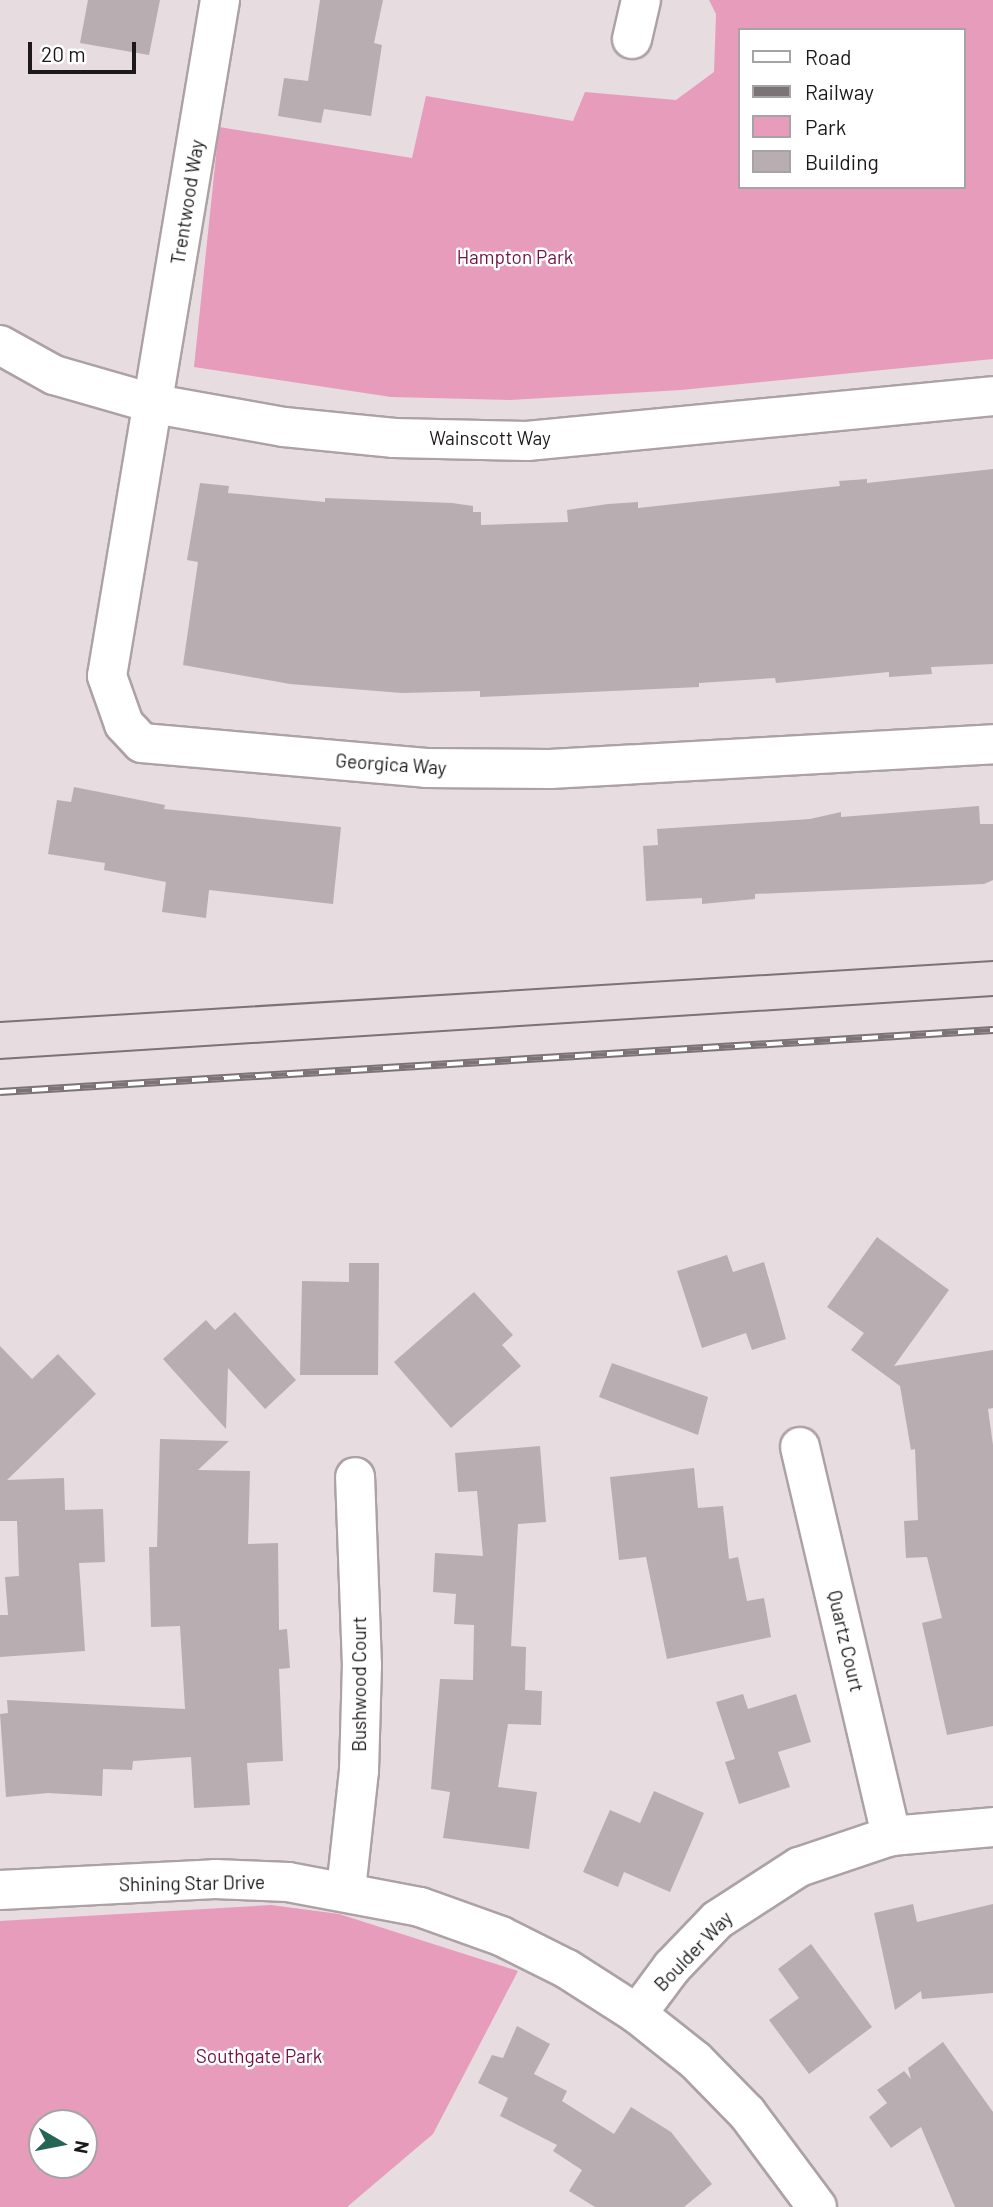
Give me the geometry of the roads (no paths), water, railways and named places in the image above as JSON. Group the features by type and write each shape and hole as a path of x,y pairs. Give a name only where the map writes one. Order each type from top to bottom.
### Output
{"street":[{"name":"Trentwood Way","path":"155,404 220,0"},
{"path":"632,39 641,0"},
{"name":"Wainscott Way","path":"0,345 54,374 155,404 284,427 380,437 527,441 993,396"},
{"name":"Georgica Way","path":"155,404 107,676 124,724 142,743 426,768 550,769 993,744"},
{"name":"Quartz Court","path":"800,1447 891,1836"},
{"name":"Bushwood Court","path":"346,1890 359,1771 362,1666 355,1477"},
{"name":"Boulder Way","path":"637,2014 717,1920 765,1886 848,1847 891,1836 993,1827"},
{"name":"Shining Star Drive","path":"0,1890 215,1879 346,1890 420,1907 501,1936 567,1969 637,2014 696,2061 747,2113 817,2207"}],"tram line":[{"path":"0,1022 993,961"},
{"path":"0,1059 993,996"}],"railway":[{"path":"0,1092 993,1030"}],"park label":[{"name":"Hampton Park","path":"515,257"},
{"name":"Southgate Park","path":"259,2056"}]}
